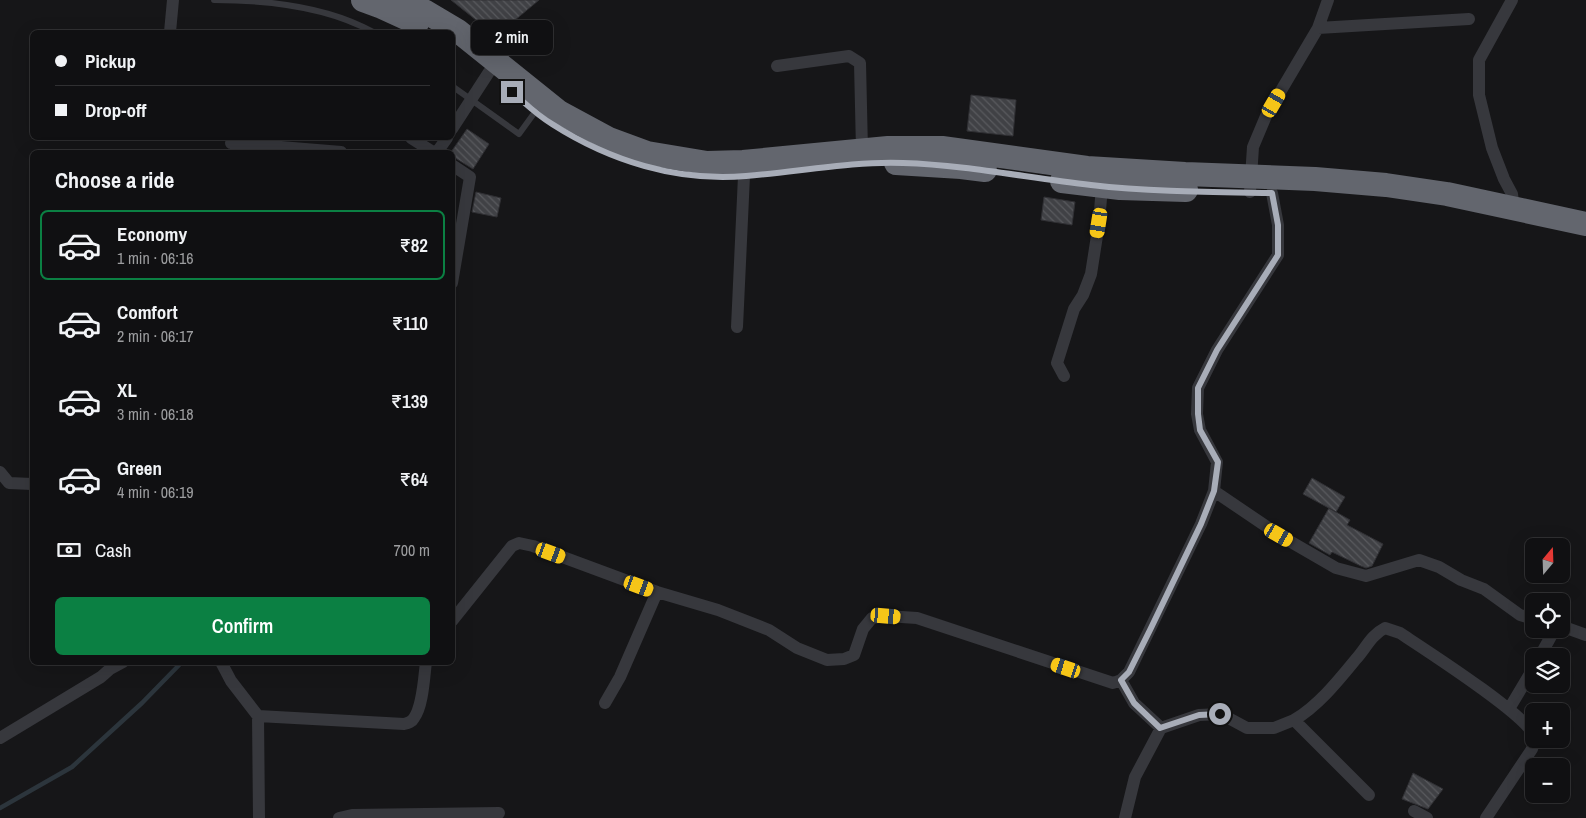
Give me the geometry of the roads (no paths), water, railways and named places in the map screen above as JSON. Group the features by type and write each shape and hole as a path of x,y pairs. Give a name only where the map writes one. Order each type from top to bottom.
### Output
{"highway":[{"path":"363,0 382,6 430,30"},
{"path":"402,0 458,31 559,112 609,139 647,153 680,160 716,163 743,162 888,148 942,148 1087,168 1185,174 1258,187 1391,200 1586,239"},
{"path":"455,47 489,72 535,112 552,124 604,152 643,167 706,177 744,176 867,164 902,163 961,167 1102,186 1258,187 1314,179 1386,185 1447,194 1586,224"}],"street":[{"path":"170,30 173,0"},
{"path":"455,617 512,546 519,543 533,546 657,592 718,610 769,630 797,648 827,660 844,659 854,655 863,629 872,618 886,616 917,618 1113,683 1121,680 1129,672 1150,630 1201,524 1214,491 1218,462 1200,430 1198,388 1217,350 1278,255 1278,225 1258,187 1253,147 1266,116 1318,28 1328,0"},
{"path":"1512,0 1479,60 1479,95 1492,148 1512,194 1514,208"},
{"path":"1318,28 1469,19"},
{"path":"777,66 849,56 860,63 862,150"},
{"path":"455,125 489,72"},
{"path":"414,140 432,150"},
{"path":"437,150 445,140"},
{"path":"231,144 314,150"},
{"path":"455,167 470,177 455,265"},
{"path":"737,327 744,176"},
{"path":"1064,376 1057,363 1074,308 1083,294 1091,274 1099,223 1102,186"},
{"path":"0,472 5,486 30,484"},
{"path":"1214,491 1279,535 1336,568 1366,576 1419,560 1439,567 1461,580 1484,588 1520,615 1525,616"},
{"path":"605,703 620,677 657,592"},
{"path":"1125,818 1135,777 1160,728 1199,715 1220,714 1247,728 1274,728 1294,720 1310,711 1356,660 1376,633 1385,628 1400,633 1509,709 1525,724"},
{"path":"1570,629 1586,635"},
{"path":"0,738 117,665"},
{"path":"222,665 231,682 258,716 259,818"},
{"path":"258,716 409,723 414,719 419,706 426,665"},
{"path":"1121,680 1134,703 1160,728"},
{"path":"1509,709 1525,682"},
{"path":"1294,720 1369,795"},
{"path":"1486,818 1532,748"},
{"path":"1414,811 1427,818"},
{"path":"339,818 352,815 499,813"}],"lane":[{"path":"214,0 236,0 306,8 358,24 369,30"},
{"path":"455,88 519,134 535,112"}],"waterway":[{"path":"0,808 72,767 142,703 179,665"}]}
